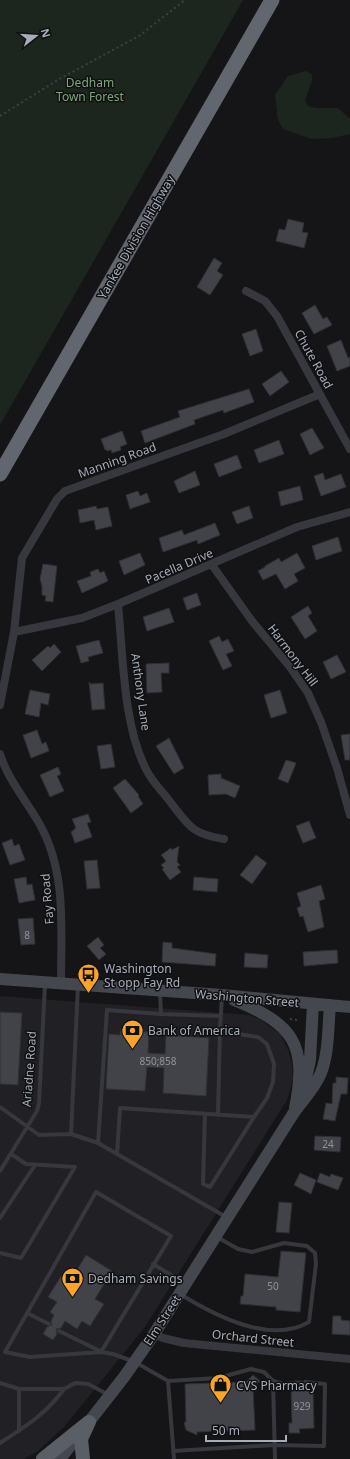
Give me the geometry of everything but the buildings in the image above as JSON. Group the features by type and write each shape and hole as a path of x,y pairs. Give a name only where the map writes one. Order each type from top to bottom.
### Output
{"highway":[{"name":"Yankee Division Highway","path":"0,474 272,0"},
{"path":"43,1459 89,1422"},
{"path":"83,1459 81,1439 89,1422"}],"main road":[{"name":"Washington Street","path":"0,979 160,990 350,1007"},
{"path":"222,995 270,1017 285,1030 297,1049 301,1068 293,1114"},
{"name":"Elm Street","path":"293,1114 308,1070 313,1004"},
{"name":"Elm Street","path":"60,1459 135,1362 154,1334 293,1114 321,1073 326,1056 330,1005"}],"street":[{"name":"Chute Road","path":"246,291 265,301 277,316 350,449"},
{"name":"Manning Road","path":"14,632 22,558 56,499 65,491 224,434 320,394"},
{"name":"Pacella Drive","path":"14,632 82,618 212,565 297,527 350,512"},
{"name":"Harmony Hill","path":"212,565 252,621 290,667 308,693 346,787 350,815"},
{"name":"Anthony Lane","path":"118,604 129,712 139,751 147,772 190,827 204,836 224,839"},
{"path":"0,705 14,632"},
{"name":"Fay Road","path":"0,754 18,793 39,823 50,848 59,875 62,910 61,983"},
{"name":"Orchard Street","path":"154,1334 168,1340 184,1343 350,1359"}],"lane":[{"name":"Ariadne Road","path":"0,1171 37,1111 39,1103 45,982"},
{"path":"71,1134 78,984"},
{"path":"160,990 161,1014"},
{"path":"218,1115 220,1016 222,995"},
{"path":"98,1143 107,1010 220,1016"},
{"path":"205,1114 204,1184 210,1188 267,1098 273,1082 274,1064 267,1044 258,1037 231,1033 220,1027"},
{"path":"0,1107 27,1128 39,1135 71,1134 98,1143 227,1218"},
{"path":"117,1154 120,1108 254,1117"},
{"path":"0,1253 21,1258 75,1167 26,1164 11,1154"},
{"path":"0,1218 35,1165"},
{"path":"96,1192 171,1236 101,1352 30,1357 4,1352 96,1192"},
{"path":"153,1264 211,1313 233,1322 269,1329 299,1328 309,1322 316,1264 315,1253 311,1249 307,1246 284,1243 252,1252 238,1249 216,1237"},
{"path":"27,1313 49,1324"},
{"path":"59,1331 101,1352 135,1362 168,1381 218,1378 251,1369 264,1372 273,1381 291,1384"},
{"path":"168,1381 174,1459"},
{"path":"273,1381 275,1459"},
{"path":"173,1452 275,1445 324,1446 325,1384 305,1382"},
{"path":"0,1383 19,1389 64,1388 74,1383 88,1384 110,1395"},
{"path":"0,1443 19,1431 52,1406 64,1388"},
{"path":"19,1389 19,1431"}],"path":[{"path":"0,116 61,78 139,36 185,0"},
{"path":"285,1019 298,1020"}],"shaded area":[{"path":"0,996 249,1015 259,1019 280,1034 288,1050 292,1064 293,1079 287,1100 145,1327 64,1427 38,1451 24,1459 0,1459"}],"green space":[{"name":"Dedham Town Forest","path":"0,0 243,0 0,425"},
{"path":"306,71 312,74 312,80 305,101 308,106 317,108 338,108 350,119 350,134 332,138 312,139 283,129 278,120 275,95 288,76"}],"place":[{"name":"Washington St opp Fay Rd","path":"88,994"},
{"name":"Bank of America","path":"133,1050"},
{"name":"Dedham Savings","path":"73,1298"},
{"name":"CVS Pharmacy","path":"220,1404"}]}
